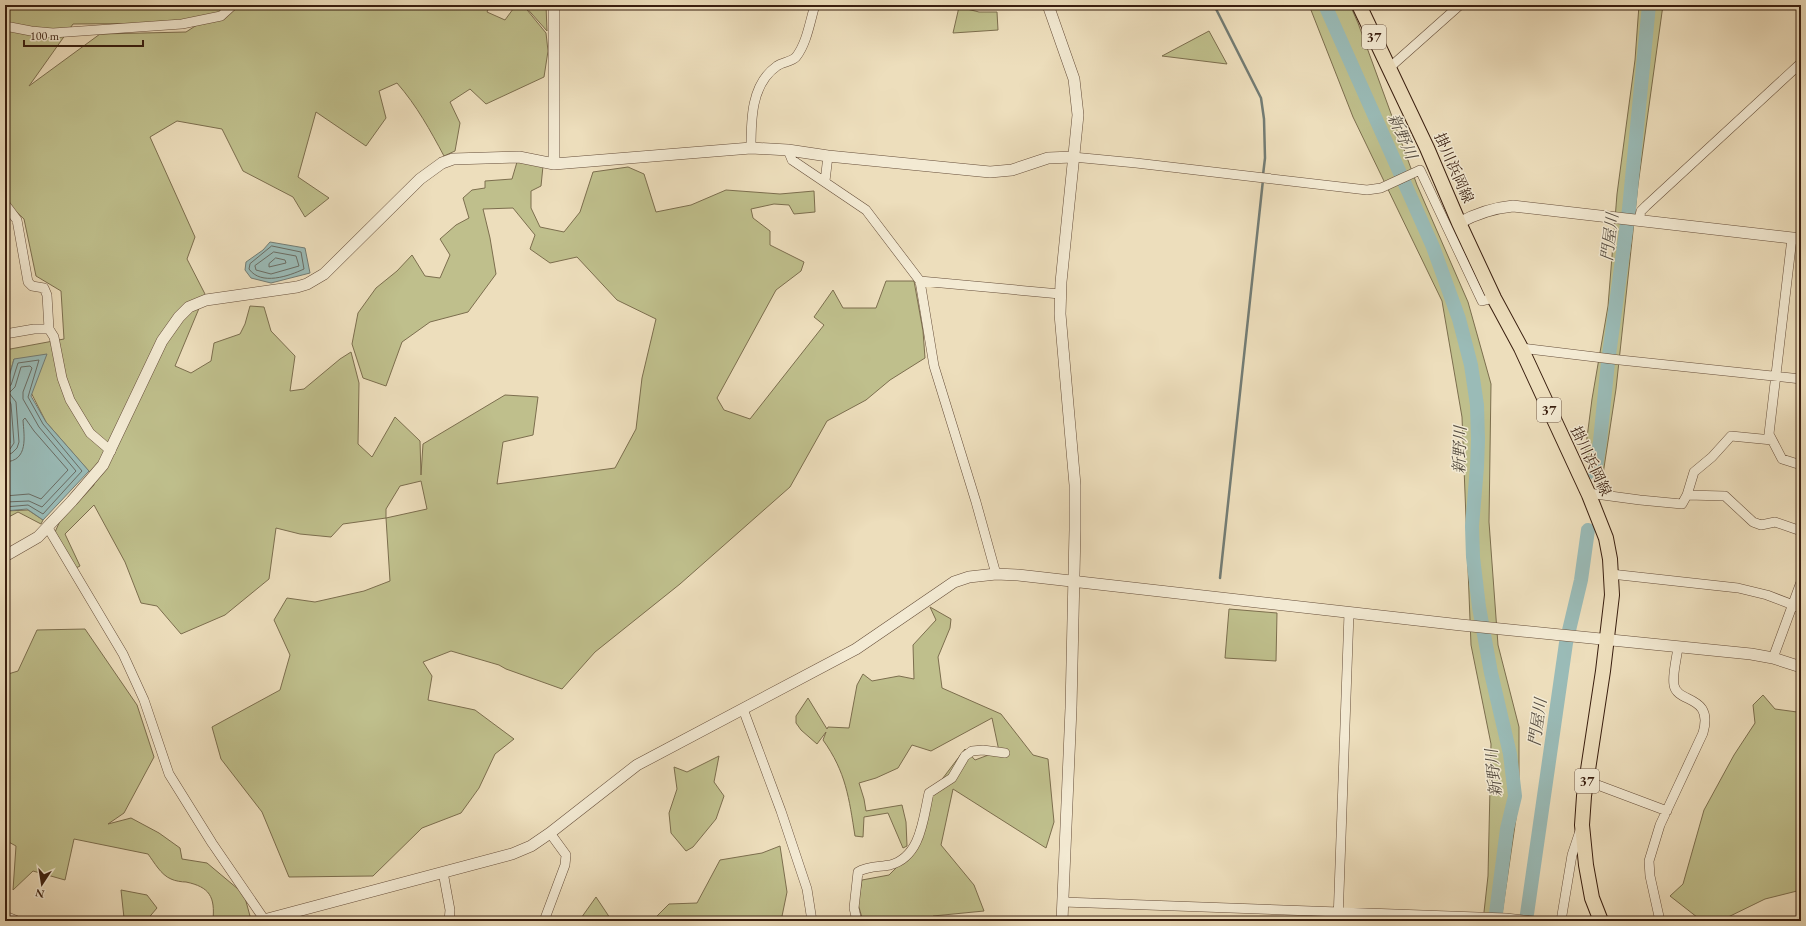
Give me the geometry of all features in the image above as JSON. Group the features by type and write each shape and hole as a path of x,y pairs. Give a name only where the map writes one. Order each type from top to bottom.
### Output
{"main road":[{"name":"掛川浜岡線","path":"1359,5 1388,69 1427,148 1494,298 1521,348 1588,493 1606,538 1611,574 1612,595 1582,826 1586,865 1592,898 1601,921"}],"street":[{"path":"5,26 53,33 182,24 221,16 233,5"},
{"path":"554,5 554,164"},
{"path":"751,148 755,98 762,83 776,66 795,58 802,47 816,5"},
{"path":"975,5 996,5"},
{"path":"1048,5 1074,79 1078,115 1060,294 1060,314 1075,485 1074,581 1062,921"},
{"path":"1388,69 1460,5"},
{"path":"1639,220 1641,211 1646,206 1801,64"},
{"path":"5,556 38,537 48,528 98,472 111,451 162,341 179,317 189,307 206,300 297,287 307,284 324,274 420,180 442,163 463,158 520,157 554,164 751,148 788,150 828,156 990,172 1012,170 1048,158 1073,157 1368,190 1381,188 1420,170 1482,301 1494,298"},
{"path":"788,150 792,160 866,210 920,281 934,366 976,502 996,574"},
{"path":"825,181 828,156"},
{"path":"5,204 16,220 28,282 32,286 44,288 47,295 49,329 54,338 62,378 70,400 90,433 111,451"},
{"path":"1459,222 1477,213 1494,208 1513,206 1796,238 1775,376 1769,434 1782,458 1801,465"},
{"path":"920,281 1060,294"},
{"path":"5,334 34,329 49,329"},
{"path":"1521,348 1801,379"},
{"path":"1588,493 1682,504 1687,495 1694,472 1712,457 1731,436 1772,440"},
{"path":"1687,495 1725,496 1753,522 1761,526 1775,522 1801,531"},
{"path":"48,528 123,654 144,700 169,774 262,920 512,854 531,846 550,833 637,765 856,649 954,582 969,577 996,574 1074,581 1349,613 1773,658 1801,667"},
{"path":"1611,574 1738,588 1767,595 1797,606"},
{"path":"1773,658 1797,606 1801,582"},
{"path":"1338,917 1349,613"},
{"path":"1660,921 1650,876 1649,861 1660,825 1703,733 1706,722 1703,711 1698,704 1677,692 1674,685 1678,647"},
{"path":"743,709 781,811 806,888 812,921"},
{"path":"857,921 854,908 858,872 862,869 892,864 906,857 917,841 922,830 929,793 952,778 965,756 972,751 983,750 1005,753"},
{"path":"1587,781 1667,811"},
{"path":"1561,921 1572,856 1582,826"},
{"path":"544,921 565,865 566,855 550,833"},
{"path":"443,872 450,910 449,921"},
{"path":"1063,902 1338,917 1506,918 1533,921"},
{"path":"5,917 16,921"}],"green space":[{"path":"5,5 490,5 487,12 505,20 516,5 523,5 546,33 548,51 544,77 486,104 470,89 450,102 460,123 455,151 444,156 417,109 397,83 379,91 386,118 366,146 316,112 298,177 329,198 305,217 293,197 243,171 222,129 177,121 150,137 195,237 187,259 205,294 175,366 191,373 211,361 214,343 240,334 245,324 250,306 264,307 271,331 295,356 290,391 304,389 340,359 351,352 359,383 358,444 372,457 395,417 420,441 421,475 423,444 505,395 538,397 533,435 503,442 497,484 615,468 636,429 642,378 656,319 617,300 577,257 550,263 530,249 535,235 513,208 483,209 496,274 468,312 430,322 402,342 386,386 363,378 352,344 358,313 376,288 397,271 412,255 425,276 440,278 450,255 440,239 456,225 469,218 463,198 472,190 485,188 485,181 512,179 517,162 543,166 541,186 531,191 531,208 540,227 564,232 580,212 593,172 628,167 644,174 656,212 691,205 726,190 780,194 814,191 815,212 794,214 789,205 774,204 751,209 753,218 770,231 770,245 804,262 801,271 776,290 717,398 724,410 750,419 824,325 814,317 833,290 843,308 876,308 886,281 914,281 923,331 925,358 890,380 866,400 827,421 790,487 680,584 595,652 562,689 506,669 499,665 451,651 423,662 432,676 428,700 475,710 514,739 495,754 479,788 461,813 422,828 373,876 289,877 262,812 221,759 212,727 280,690 290,655 274,620 287,598 315,602 364,591 390,581 386,518 343,524 331,537 300,534 276,528 269,579 225,615 181,634 157,606 141,603 125,562 94,505 65,534 80,566 76,568 55,532 60,521 94,485 93,476 46,422 14,359 5,390 5,350 64,339 61,291 36,276 24,219 5,201","holes":["200,23 186,32 100,34 29,86 73,24","421,481 427,509 386,518 386,509 400,486"]},
{"path":"524,5 546,5 547,31"},
{"path":"1309,5 1350,5 1358,23 1417,185 1468,302 1491,384 1489,522 1498,645 1519,727 1519,798 1501,921 1483,921 1488,876 1491,744 1471,645 1462,417 1442,301 1353,117"},
{"path":"1639,5 1663,5 1638,185 1616,389 1600,494 1585,453 1592,399 1608,306 1617,194 1635,60"},
{"path":"959,7 979,12 997,12 998,30 953,33"},
{"path":"1209,31 1227,64 1162,56"},
{"path":"5,401 11,449 5,455"},
{"path":"28,510 43,520 41,524 18,512 5,519 5,511"},
{"path":"930,607 951,619 950,628 938,657 942,688 1001,714 1033,755 1048,759 1054,822 1046,848 953,789 941,845 974,885 984,911 933,916 929,921 863,921 858,904 862,880 889,875 909,855 924,803 965,749 975,760 999,751 992,718 931,751 912,745 898,768 876,778 859,783 866,811 902,805 906,822 907,846 903,848 888,813 864,817 863,837 855,836 842,774 823,740 826,732 817,744 801,730 796,723 796,716 808,698 827,729 828,727 849,728 857,685 863,674 872,681 899,676 914,679 913,645 936,620"},
{"path":"1229,609 1277,613 1276,661 1225,658"},
{"path":"85,629 137,705 154,757 124,813 108,824 131,818 159,833 180,848 182,859 207,863 244,894 250,916 247,921 210,921 213,920 213,905 212,899 206,890 194,884 181,882 167,877 158,868 148,854 74,839 65,880 33,871 13,890 16,846 5,840 5,675 18,671 37,630"},
{"path":"1763,695 1775,709 1797,712 1801,710 1801,890 1765,899 1720,921 1702,921 1670,896 1683,884 1704,810 1734,755 1755,723 1753,705"},
{"path":"719,756 714,782 724,796 716,819 693,847 686,851 671,833 669,813 677,789 674,767 687,772"},
{"path":"780,846 787,892 781,921 652,921 669,904 697,903 720,860 762,853"},
{"path":"121,890 147,895 157,908 146,921 120,921 124,918"},
{"path":"596,897 612,921 579,921"}],"water":[{"path":"270,242 305,248 310,273 271,283 251,278 245,270 246,262 263,250"},
{"path":"47,354 31,396 46,422 89,471 43,520 27,509 5,511 5,448 10,443 6,388 14,359"}],"waterway":[{"path":"1214,5 1261,98 1264,119 1265,158 1263,175"},
{"name":"新野川","path":"1325,5 1433,247 1459,319 1471,365 1477,405 1478,440 1472,526 1473,557 1479,607 1491,673 1510,754 1515,796 1507,829 1495,921"},
{"name":"門屋川","path":"1595,473 1600,441 1608,362 1629,209 1649,5"},
{"path":"1220,578 1263,180"},
{"name":"門屋川","path":"1526,921 1566,643 1581,580 1588,530"}]}
